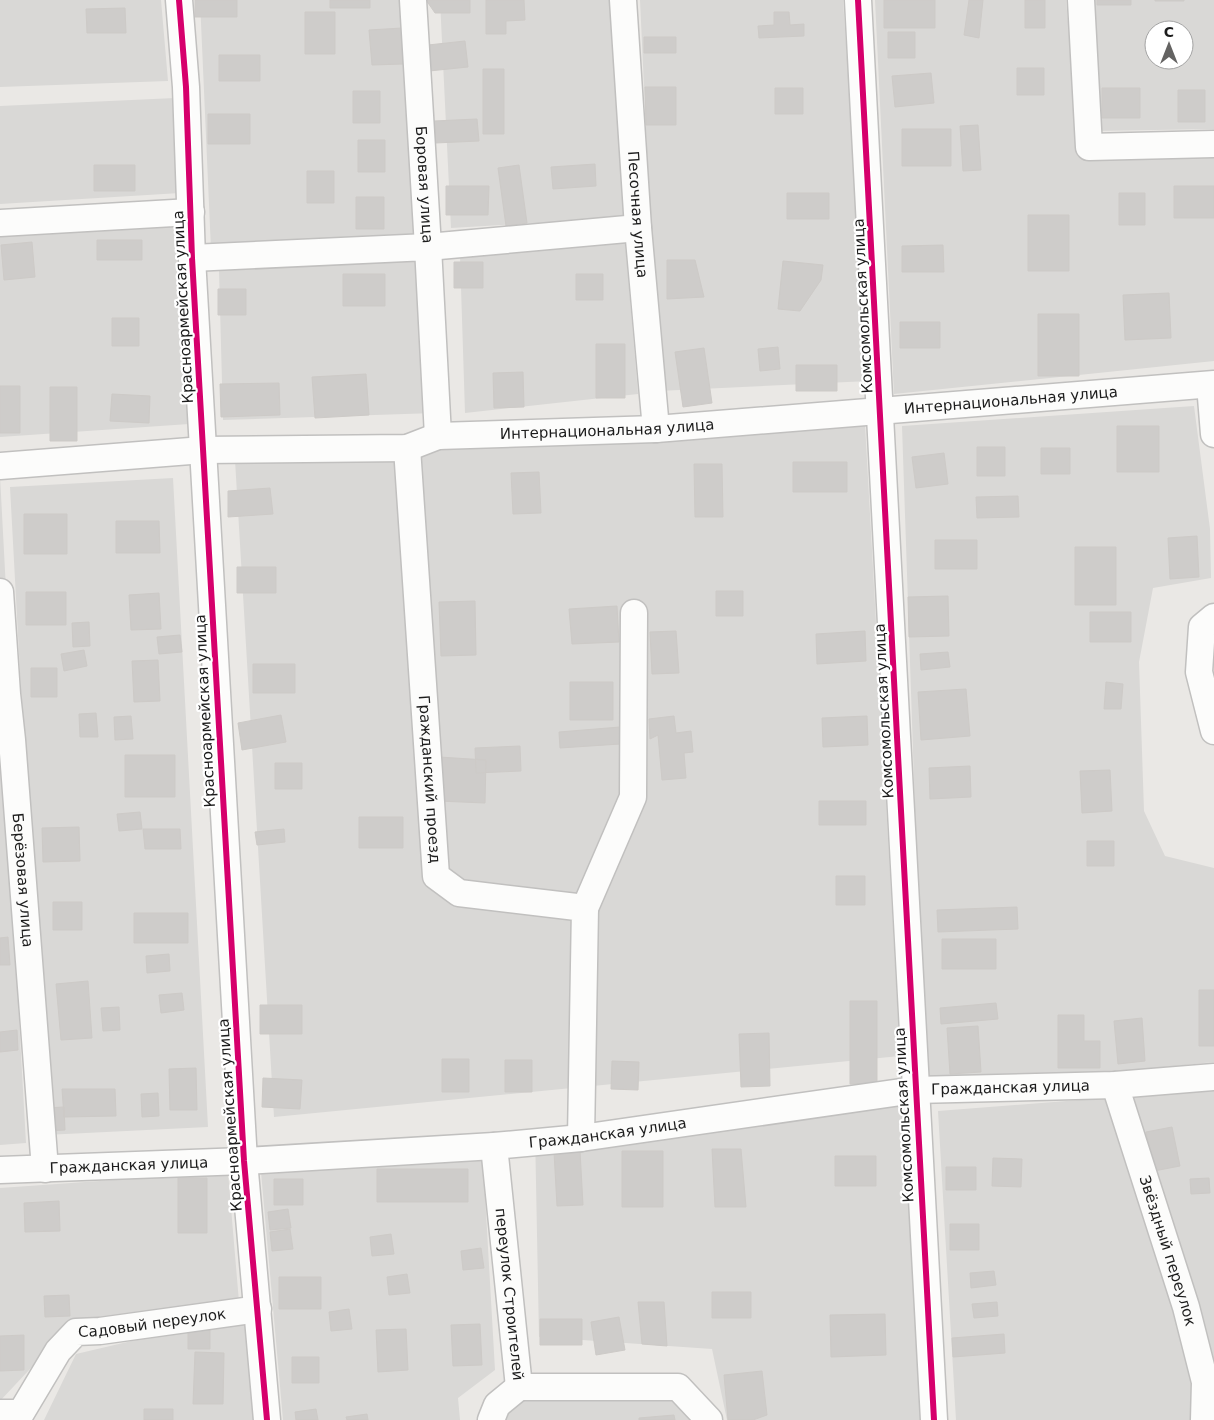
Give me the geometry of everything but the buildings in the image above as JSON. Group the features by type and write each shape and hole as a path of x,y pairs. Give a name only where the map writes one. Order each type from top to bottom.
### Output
{"street":[{"name":"Красноармейская улица","path":"179,0 186,87 192,258 244,1161 267,1420"},
{"name":"Боровая улица","path":"413,0 428,248 638,228"},
{"name":"Песочная улица","path":"622,0 638,228 656,429"},
{"name":"Комсомольская улица","path":"858,0 882,411 915,1090 934,1420"},
{"path":"1081,0 1089,147 1214,144"},
{"path":"0,224 191,212"},
{"path":"192,258 428,248 438,436"},
{"path":"1212,384 1214,434"},
{"name":"Интернациональная улица","path":"0,466 203,450 406,448 438,436 656,429 1212,384"},
{"name":"Гражданский проезд","path":"406,448 436,876 459,893 585,908"},
{"name":"Берёзовая улица","path":"0,592 3,694 12,740 45,1169"},
{"path":"581,1138 585,908 633,797 634,613"},
{"path":"1214,617 1202,627 1199,672 1214,730"},
{"name":"Гражданская улица","path":"0,1170 244,1161 494,1146 581,1138 915,1090 1115,1084 1214,1077"},
{"name":"Звёздный переулок","path":"1115,1084 1186,1307 1205,1382 1204,1420"},
{"name":"переулок Строителей","path":"494,1146 519,1388 678,1388 709,1420"},
{"name":"Садовый переулок","path":"13,1415 58,1351 76,1332 100,1331 258,1309"},
{"path":"490,1420 497,1405 519,1388"}],"shaded area":[{"path":"0,0 161,0 168,81 0,87"},
{"path":"200,0 419,0 432,234 211,250"},
{"path":"440,0 609,0 625,218 451,228"},
{"path":"640,0 843,0 869,381 658,391"},
{"path":"875,0 1066,0 1080,156 1214,156 1214,361 894,394"},
{"path":"1093,0 1214,0 1214,129 1095,131"},
{"path":"175,98 180,193 0,204 0,106"},
{"path":"174,224 189,424 0,437 0,229"},
{"path":"625,241 638,394 465,413 460,256"},
{"path":"438,254 435,413 223,420 219,270"},
{"path":"1194,406 1210,529 1211,578 1153,588 1139,662 1144,811 1165,856 1214,868 1214,1062 1116,1072 924,1076 902,426"},
{"path":"865,424 900,1056 274,1117 234,443"},
{"path":"0,476 10,665 0,665"},
{"path":"173,478 208,1127 45,1135 10,487"},
{"path":"0,699 26,1143 0,1145"},
{"path":"1214,1091 1214,1420 956,1420 938,1111"},
{"path":"904,1105 924,1420 727,1420 712,1349 539,1337 535,1131"},
{"path":"483,1160 495,1370 458,1398 460,1420 283,1420 261,1172"},
{"path":"228,1172 239,1302 74,1322 0,1401 0,1188"},
{"path":"250,1321 255,1420 44,1420 76,1354 170,1332"},
{"path":"540,1394 679,1396 690,1420 504,1420 506,1407"}],"cycle path":[{"path":"179,0 186,87 192,258 244,1161 267,1420"},
{"path":"858,0 934,1420"}]}
